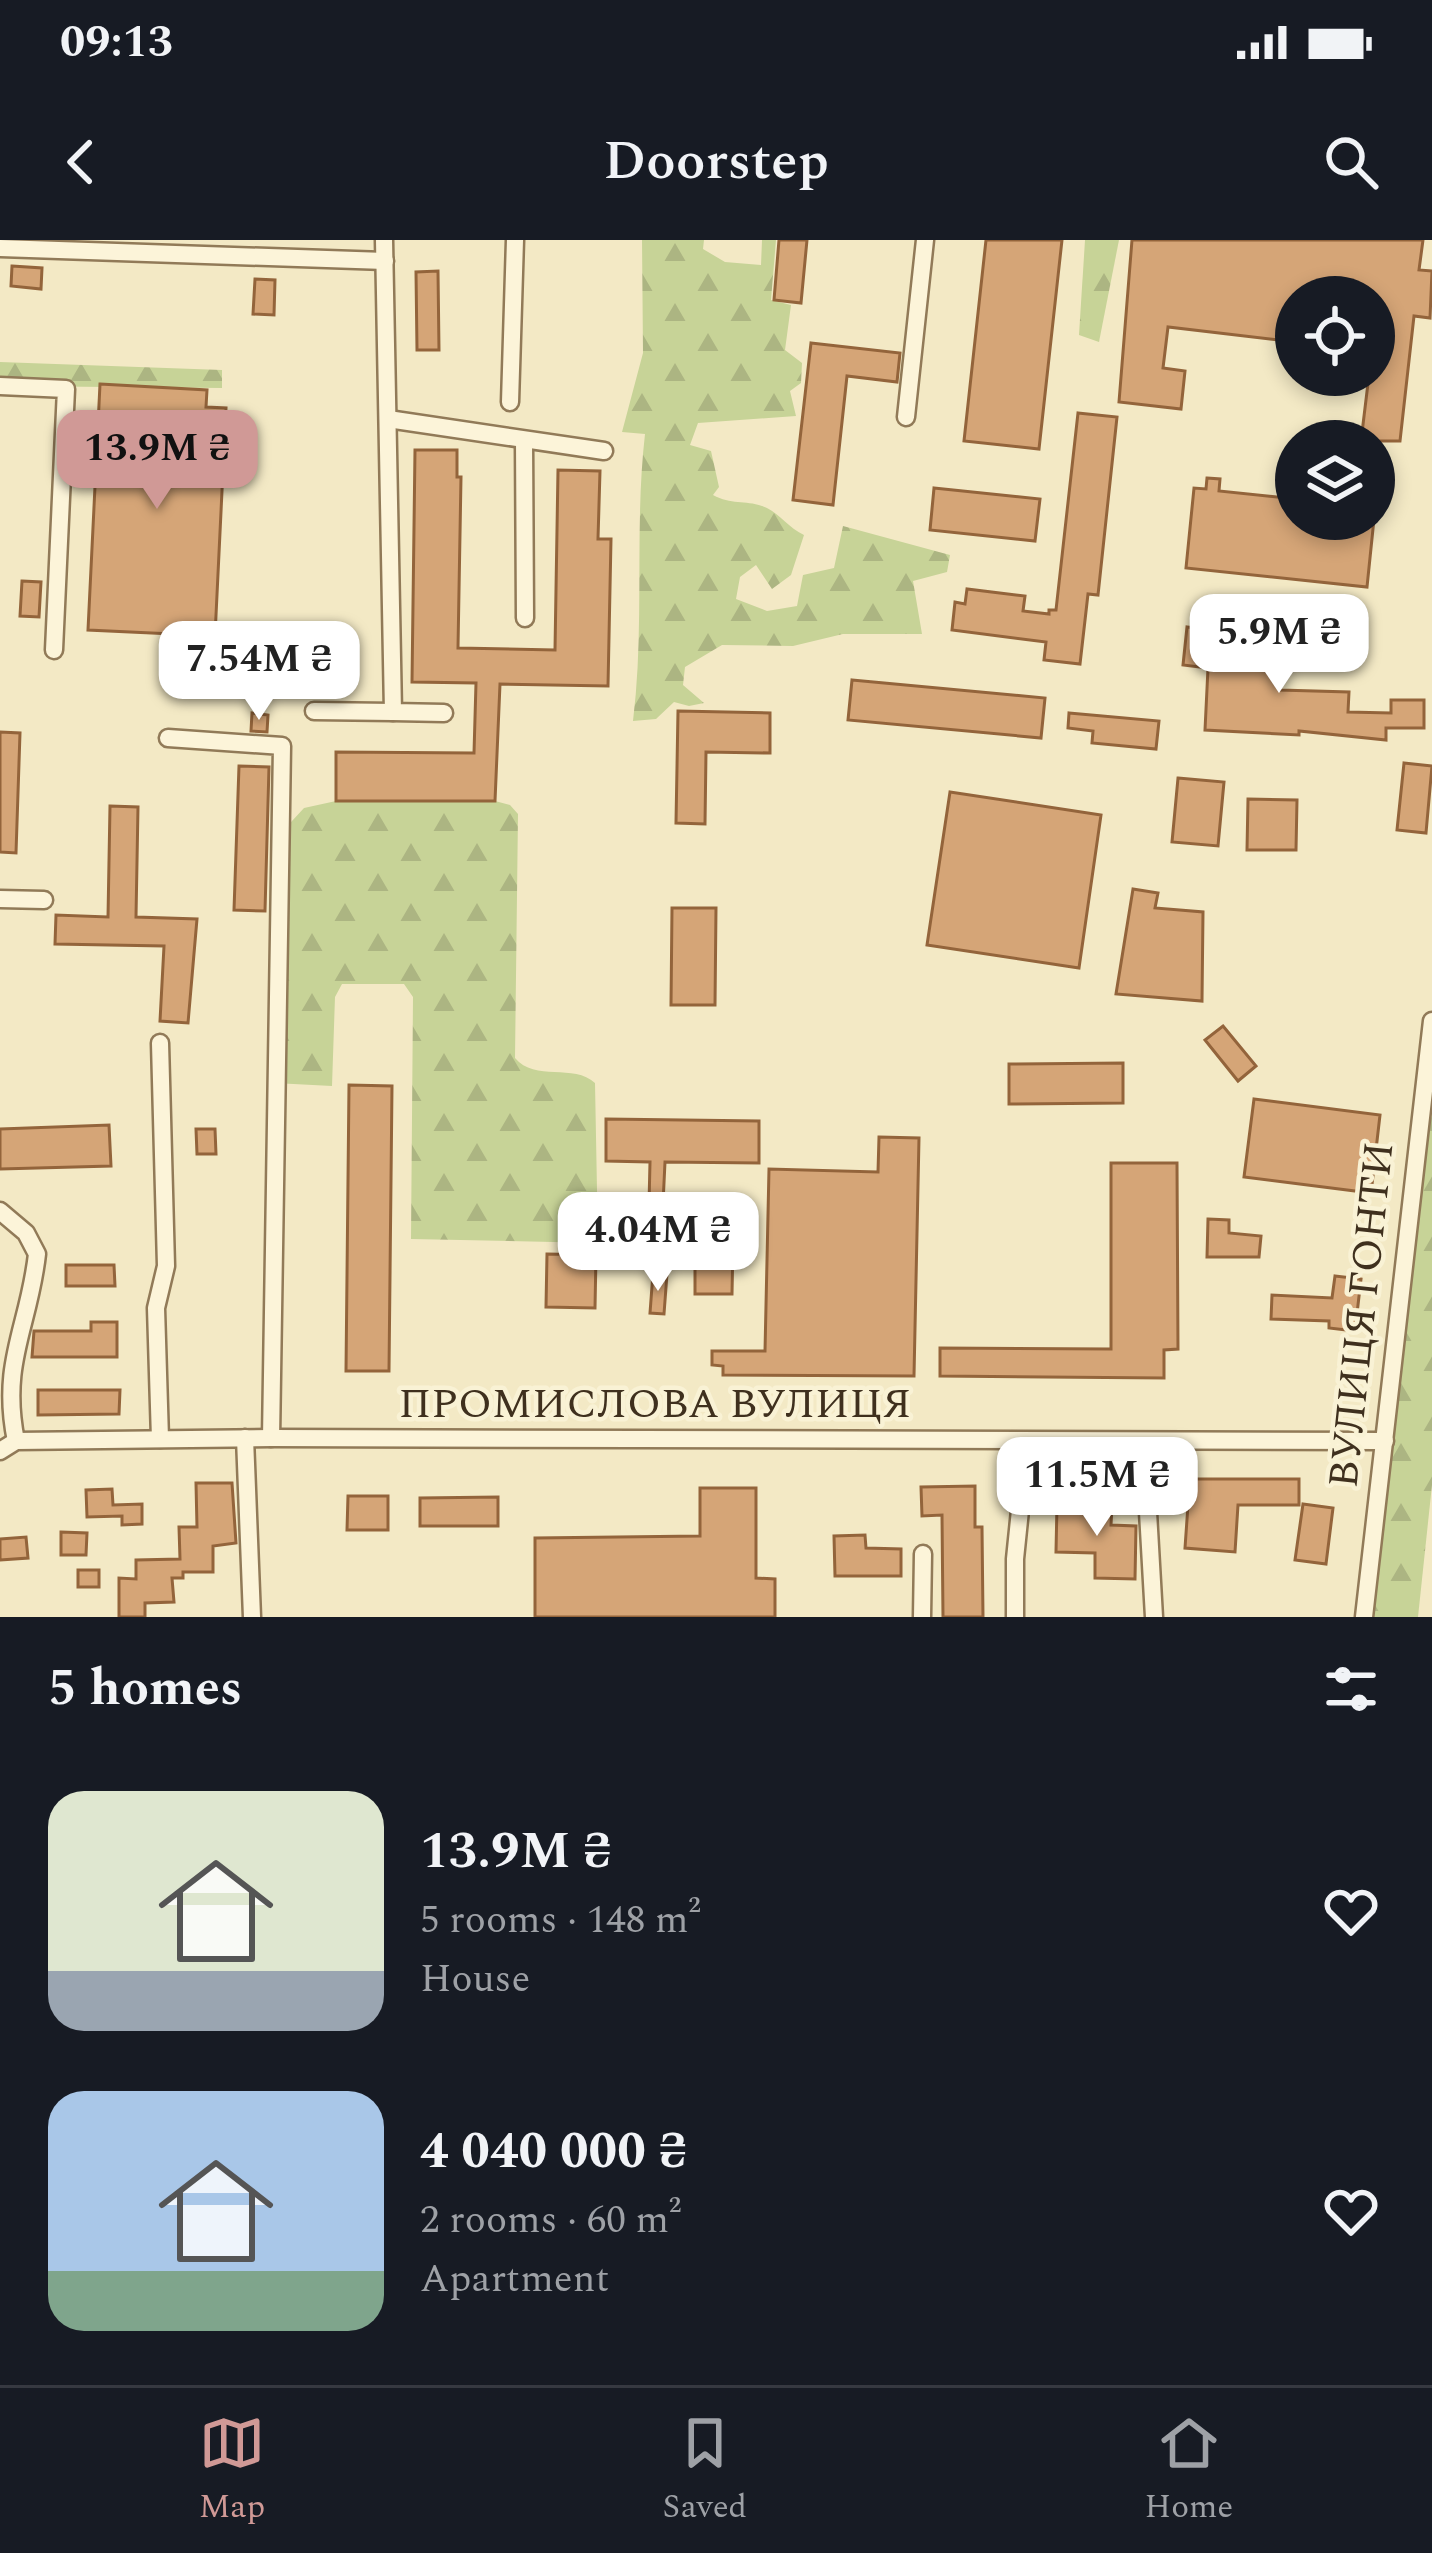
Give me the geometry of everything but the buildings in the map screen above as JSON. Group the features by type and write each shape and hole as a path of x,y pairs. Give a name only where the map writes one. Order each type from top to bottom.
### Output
{"street":[{"path":"384,240 393,712"},
{"path":"510,402 515,240"},
{"path":"906,417 925,240"},
{"path":"0,248 385,261"},
{"path":"0,386 66,389 54,650"},
{"path":"388,419 604,451"},
{"path":"524,440 525,618"},
{"path":"314,711 444,713"},
{"path":"168,738 282,746 271,1438"},
{"path":"0,899 44,900"},
{"name":"ВУЛИЦЯ ГОНТИ","path":"1364,1617 1432,1021"},
{"path":"160,1043 166,1266 156,1308 160,1439"},
{"path":"0,1211 26,1233 37,1254 8,1350 4,1387 8,1446"},
{"path":"245,1438 252,1617"},
{"name":"ПРОМИСЛОВА ВУЛИЦЯ","path":"8,1446 245,1438 1385,1441"},
{"path":"1015,1617 1027,1442"},
{"path":"1144,1442 1154,1617"},
{"path":"922,1617 923,1553"}],"green space":[{"path":"642,240 704,240 703,249 725,262 761,265 762,240 776,240 771,300 791,305 785,350 802,363 801,383 790,391 796,416 698,423 690,445 711,451 719,487 713,495 768,508 804,535 791,575 772,589 756,565 740,577 736,599 767,611 797,606 803,575 834,568 843,526 950,555 947,572 913,581 922,634 843,634 793,646 722,645 685,667 683,685 704,703 674,702 656,719 633,721 645,434 622,432 643,353"},
{"path":"1085,240 1119,240 1099,342 1079,335"},
{"path":"0,362 222,370 222,388 0,386"},
{"path":"336,801 495,801 510,805 518,814 515,1058 533,1069 576,1074 595,1083 598,1243 411,1239 413,997 404,984 342,984 335,997 332,1086 274,1083 280,834 304,808"},
{"path":"1432,1021 1432,1485 1418,1617 1364,1617"}]}
